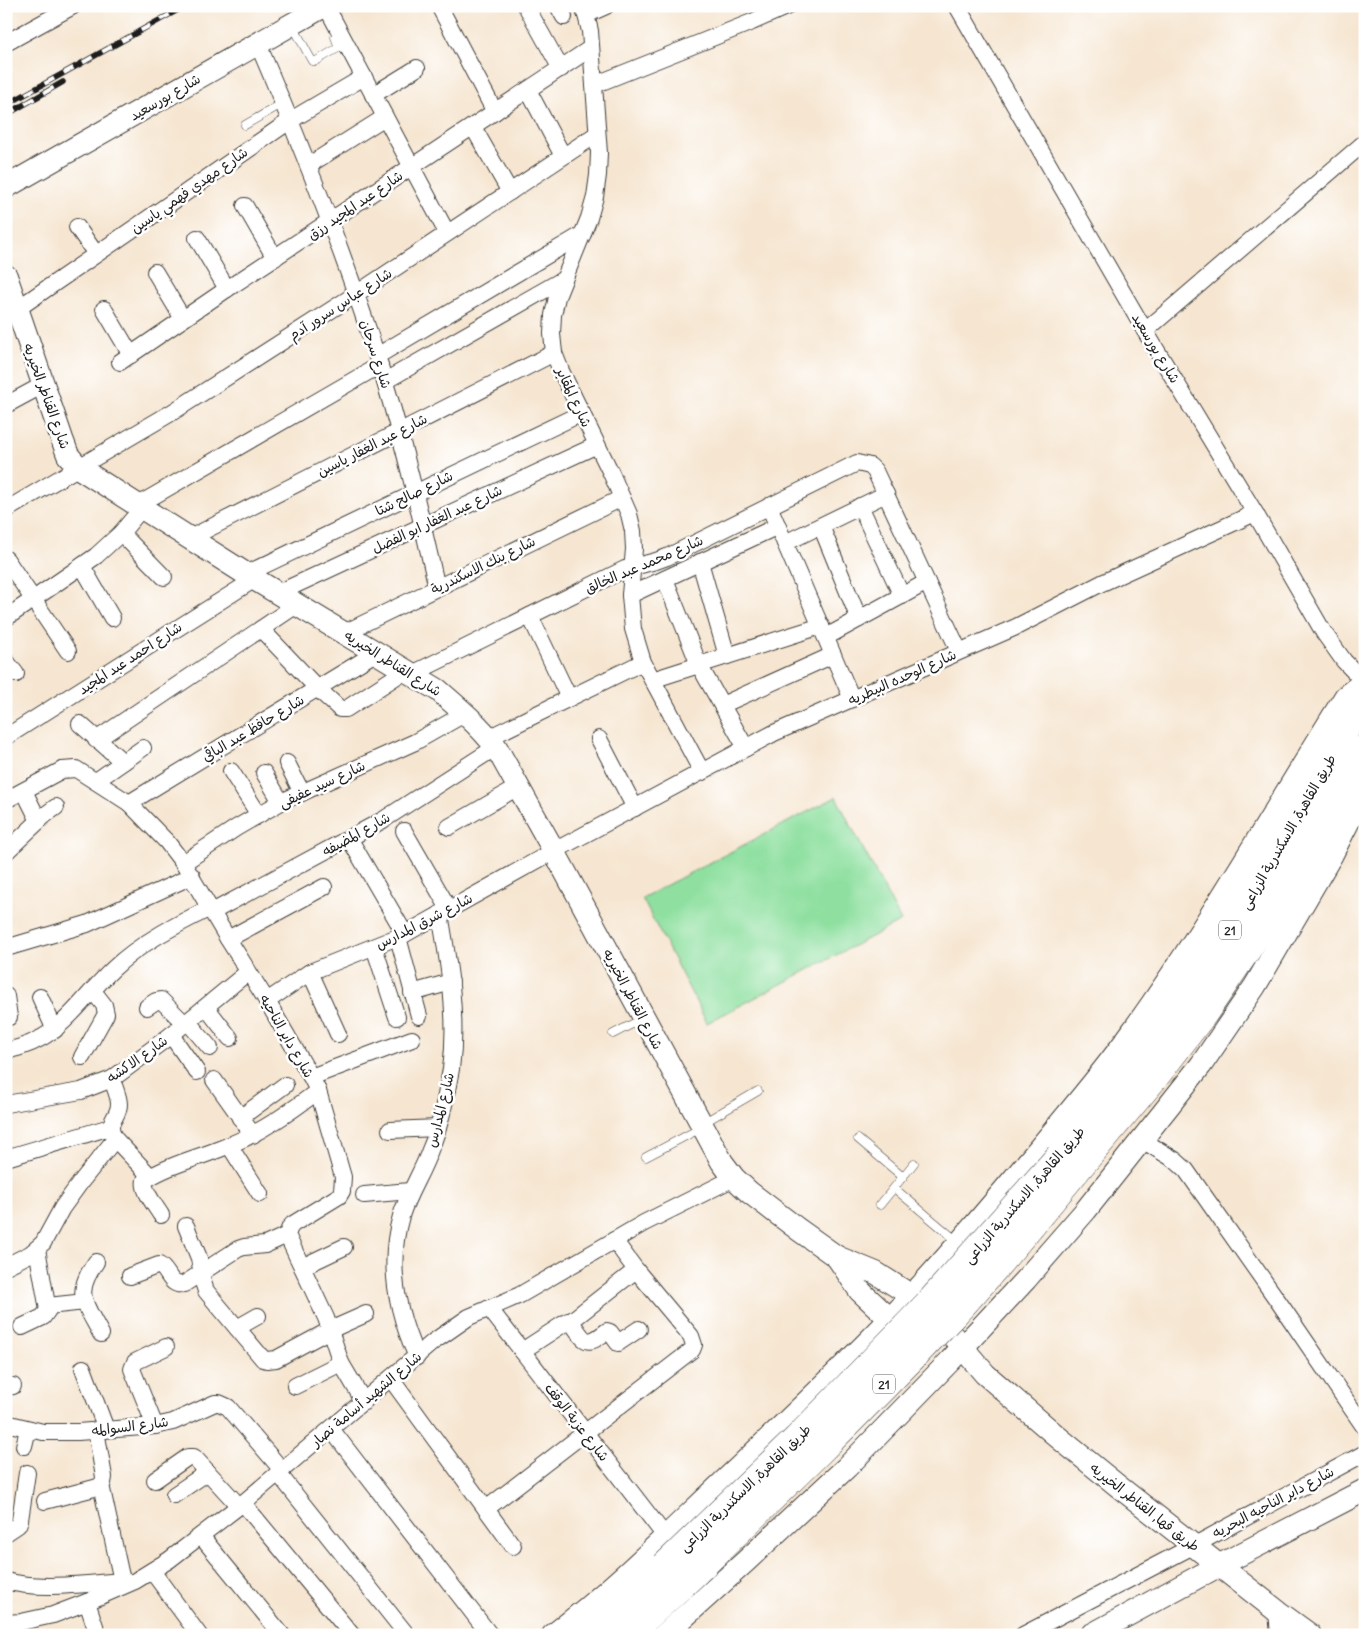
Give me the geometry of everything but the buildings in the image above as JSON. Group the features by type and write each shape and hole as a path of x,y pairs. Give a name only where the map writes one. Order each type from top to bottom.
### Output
{"highway":[{"name":"طريق القاهرة, الاسكندرية الزراعى","path":"588,1635 623,1606 673,1576 812,1458 951,1316 1009,1252 1067,1165 1186,998 1238,917 1309,800 1344,733 1364,682"},
{"name":"طريق القاهرة, الاسكندرية الزراعى","path":"1067,1165 1154,1078 1204,1013 1269,917 1330,814 1365,749"},
{"name":"طريق القاهرة, الاسكندرية الزراعى","path":"626,1635 673,1576"}],"street":[{"path":"6,43 73,6"},
{"path":"439,6 495,112"},
{"path":"526,6 561,68"},
{"path":"594,85 788,6"},
{"name":"شارع بورسعيد","path":"957,6 1145,331 1255,513 1324,634 1344,661 1364,682"},
{"path":"323,7 364,77 447,233"},
{"name":"شارع بورسعيد","path":"6,187 323,7"},
{"path":"584,11 604,7"},
{"name":"شارع المقابر","path":"584,11 590,32 598,134 598,175 595,197 583,234 557,297 553,315 554,353 622,498 633,531 634,566 630,595 633,629 643,662 702,772"},
{"name":"شارع سرحان","path":"258,44 309,165 356,294 385,381 415,493 437,588"},
{"name":"شارع عبد المجيد رزق","path":"104,309 125,358 591,48"},
{"path":"373,95 417,68"},
{"name":"شارع مهدي فهمي ياسين","path":"12,304 96,254 290,120 364,77"},
{"path":"528,90 564,156"},
{"path":"309,165 385,117"},
{"path":"472,127 510,192"},
{"name":"شارع عباس سرور آدم","path":"6,510 171,413 356,294 598,134"},
{"path":"1145,331 1365,142"},
{"path":"246,206 274,258"},
{"path":"77,227 96,254"},
{"path":"6,618 96,556 121,533 140,506 583,234"},
{"path":"198,238 227,289"},
{"path":"155,272 183,319"},
{"name":"شارع القناطر الخيريه","path":"6,276 12,304 68,455 79,468 438,690 466,713 492,742 518,786 722,1162 734,1178 784,1220 837,1257 876,1273 912,1296 939,1320 956,1354"},
{"path":"385,381 564,279"},
{"name":"شارع عبد الغفار ياسين","path":"190,538 554,353"},
{"path":"6,405 43,385"},
{"name":"شارع صالح شتا","path":"251,576 415,493 582,413"},
{"name":"شارع عبد الغفار ابو الفضل","path":"278,592 597,445"},
{"name":"شارع محمد عبد الخالق","path":"261,629 337,708 346,709 409,672 634,566 667,557 851,465 864,463 870,466 875,471 886,494"},
{"path":"785,543 886,494 959,651"},
{"name":"شارع بنك الاسكندرية","path":"344,633 622,498"},
{"path":"769,506 852,699"},
{"path":"860,506 902,596"},
{"name":"شارع الوحده البيطريه","path":"554,851 774,733 1016,627 1102,584 1255,513"},
{"path":"630,595 778,526"},
{"path":"820,526 859,619"},
{"path":"121,533 164,577"},
{"path":"6,559 68,650"},
{"path":"700,562 727,656"},
{"path":"82,566 112,618"},
{"name":"شارع احمد عبد المجيد","path":"6,737 251,576"},
{"path":"665,579 699,665 746,748"},
{"path":"652,680 727,656 823,632 859,619 927,582"},
{"path":"96,740 298,604"},
{"path":"530,616 569,698"},
{"name":"شارع حافظ عبد الباقي","path":"129,803 377,652"},
{"path":"722,705 833,655"},
{"name":"شارع المضيفه","path":"6,1051 34,1043 55,1030 113,969 135,951 186,920 211,910 390,815 492,742 569,698 643,662"},
{"path":"552,1635 615,1583 760,1446 890,1319 1008,1186 1130,1036 1226,890 1345,697 1364,682"},
{"name":"شارع سيد عفيفى","path":"6,948 86,924 187,870 259,815 281,802 415,742 466,713"},
{"path":"80,724 123,762"},
{"path":"598,739 635,808"},
{"path":"96,780 143,748"},
{"path":"287,763 302,793"},
{"name":"شارع داير الناحيه","path":"6,800 66,768 76,769 96,780 129,803 167,842 187,870 267,1001 314,1084 342,1177 342,1191 339,1196 334,1201 290,1227 287,1235"},
{"path":"231,771 259,815"},
{"path":"264,773 281,802"},
{"path":"449,827 518,786"},
{"path":"664,1635 847,1467 1026,1279 1086,1210 1201,1065 1255,986 1331,856 1365,789"},
{"path":"24,791 39,821"},
{"path":"6,852 56,807"},
{"path":"404,831 445,912"},
{"path":"349,838 402,936 412,993 419,1016"},
{"name":"شارع شرق المدارس","path":"267,1001 310,972 402,936 554,851"},
{"path":"228,939 324,887"},
{"name":"شارع المدارس","path":"417,1357 405,1331 398,1303 394,1274 401,1218 410,1191 422,1171 438,1128 451,1068 454,1030 445,912"},
{"path":"374,947 397,1017"},
{"name":"شارع الاكشه","path":"6,1104 81,1091 112,1079 172,1036 248,972"},
{"path":"310,972 338,1034"},
{"path":"412,993 451,982"},
{"path":"82,1057 106,1014 104,1005 93,991"},
{"path":"6,996 9,1017"},
{"path":"40,998 55,1030"},
{"path":"147,1007 161,1000 187,1023 210,1048"},
{"path":"206,1007 230,1038"},
{"path":"172,1036 197,1072"},
{"path":"161,1214 144,1185 145,1180 150,1176 253,1135 275,1122 314,1084 412,1039"},
{"path":"112,1079 119,1104 118,1110 111,1122 112,1133 150,1176"},
{"path":"214,1080 253,1135"},
{"path":"240,1118 285,1085"},
{"path":"390,1130 438,1128"},
{"path":"6,1158 112,1133"},
{"path":"6,1266 30,1254 43,1243 62,1208 112,1133"},
{"path":"1142,1140 1175,1160 1186,1170 1365,1428"},
{"path":"230,1145 260,1194"},
{"name":"شارع الشهيد أسامة نصار","path":"6,1623 21,1622 53,1614 87,1602 152,1571 201,1536 241,1504 450,1329 489,1308 520,1295 674,1207 734,1178"},
{"path":"364,1195 410,1191"},
{"path":"186,1226 199,1258 206,1291 262,1359 271,1361 330,1330 366,1314"},
{"path":"130,1276 159,1265 164,1268 173,1282 180,1285 184,1284 238,1249 265,1245 287,1235 320,1306 341,1363 364,1402"},
{"path":"486,1509 689,1354 694,1345 691,1336 636,1270 614,1240"},
{"path":"302,1267 344,1246"},
{"path":"22,1327 46,1315 48,1306 37,1249"},
{"name":"شارع القناطر الخيريه","path":"837,1257 860,1291 890,1319 956,1354 985,1374"},
{"path":"96,1262 84,1281 82,1292 101,1334"},
{"path":"522,1351 568,1321 571,1321 636,1270"},
{"path":"48,1306 85,1302"},
{"name":"شارع عزبة الوقف","path":"489,1308 665,1536"},
{"path":"237,1328 258,1316"},
{"path":"571,1321 583,1339 588,1341 608,1331 618,1343 639,1329"},
{"path":"155,1426 132,1369 138,1360 166,1346"},
{"path":"295,1386 341,1363"},
{"path":"6,1581 42,1586 128,1581 101,1485 104,1477 101,1430 83,1368"},
{"name":"طريق قها, القناطر الخيريه","path":"985,1374 1074,1450 1194,1546 1310,1635"},
{"path":"391,1378 513,1546"},
{"name":"شارع السوالمه","path":"6,1423 60,1440 101,1430 155,1426 173,1422 215,1403 224,1404 280,1471"},
{"path":"24,1446 28,1429"},
{"path":"331,1429 490,1635"},
{"name":"شارع داير الناحيه البحريه","path":"1023,1635 1194,1546 1365,1453"},
{"path":"155,1480 188,1457 196,1459 241,1504 352,1635"},
{"path":"280,1471 407,1635"},
{"path":"174,1495 208,1472"},
{"path":"6,1533 16,1527 20,1520 27,1473"},
{"path":"45,1501 101,1485"},
{"path":"1091,1635 1218,1564 1365,1490"},
{"path":"201,1536 282,1635"},
{"path":"152,1571 198,1635"},
{"path":"87,1602 98,1635"},
{"path":"1277,1611 1279,1635"}],"lane":[{"path":"292,24 312,61 316,61 338,48 323,7"},
{"path":"245,125 283,103"},
{"path":"613,1034 644,1018"},
{"path":"646,1157 758,1090"},
{"path":"858,1139 903,1177"},
{"path":"880,1204 914,1163"},
{"path":"894,1188 959,1242"}],"green space":[{"path":"836,797 901,921 707,1023 642,898"}],"railway":[{"path":"6,105 185,6"},
{"path":"6,115 63,82"}]}
